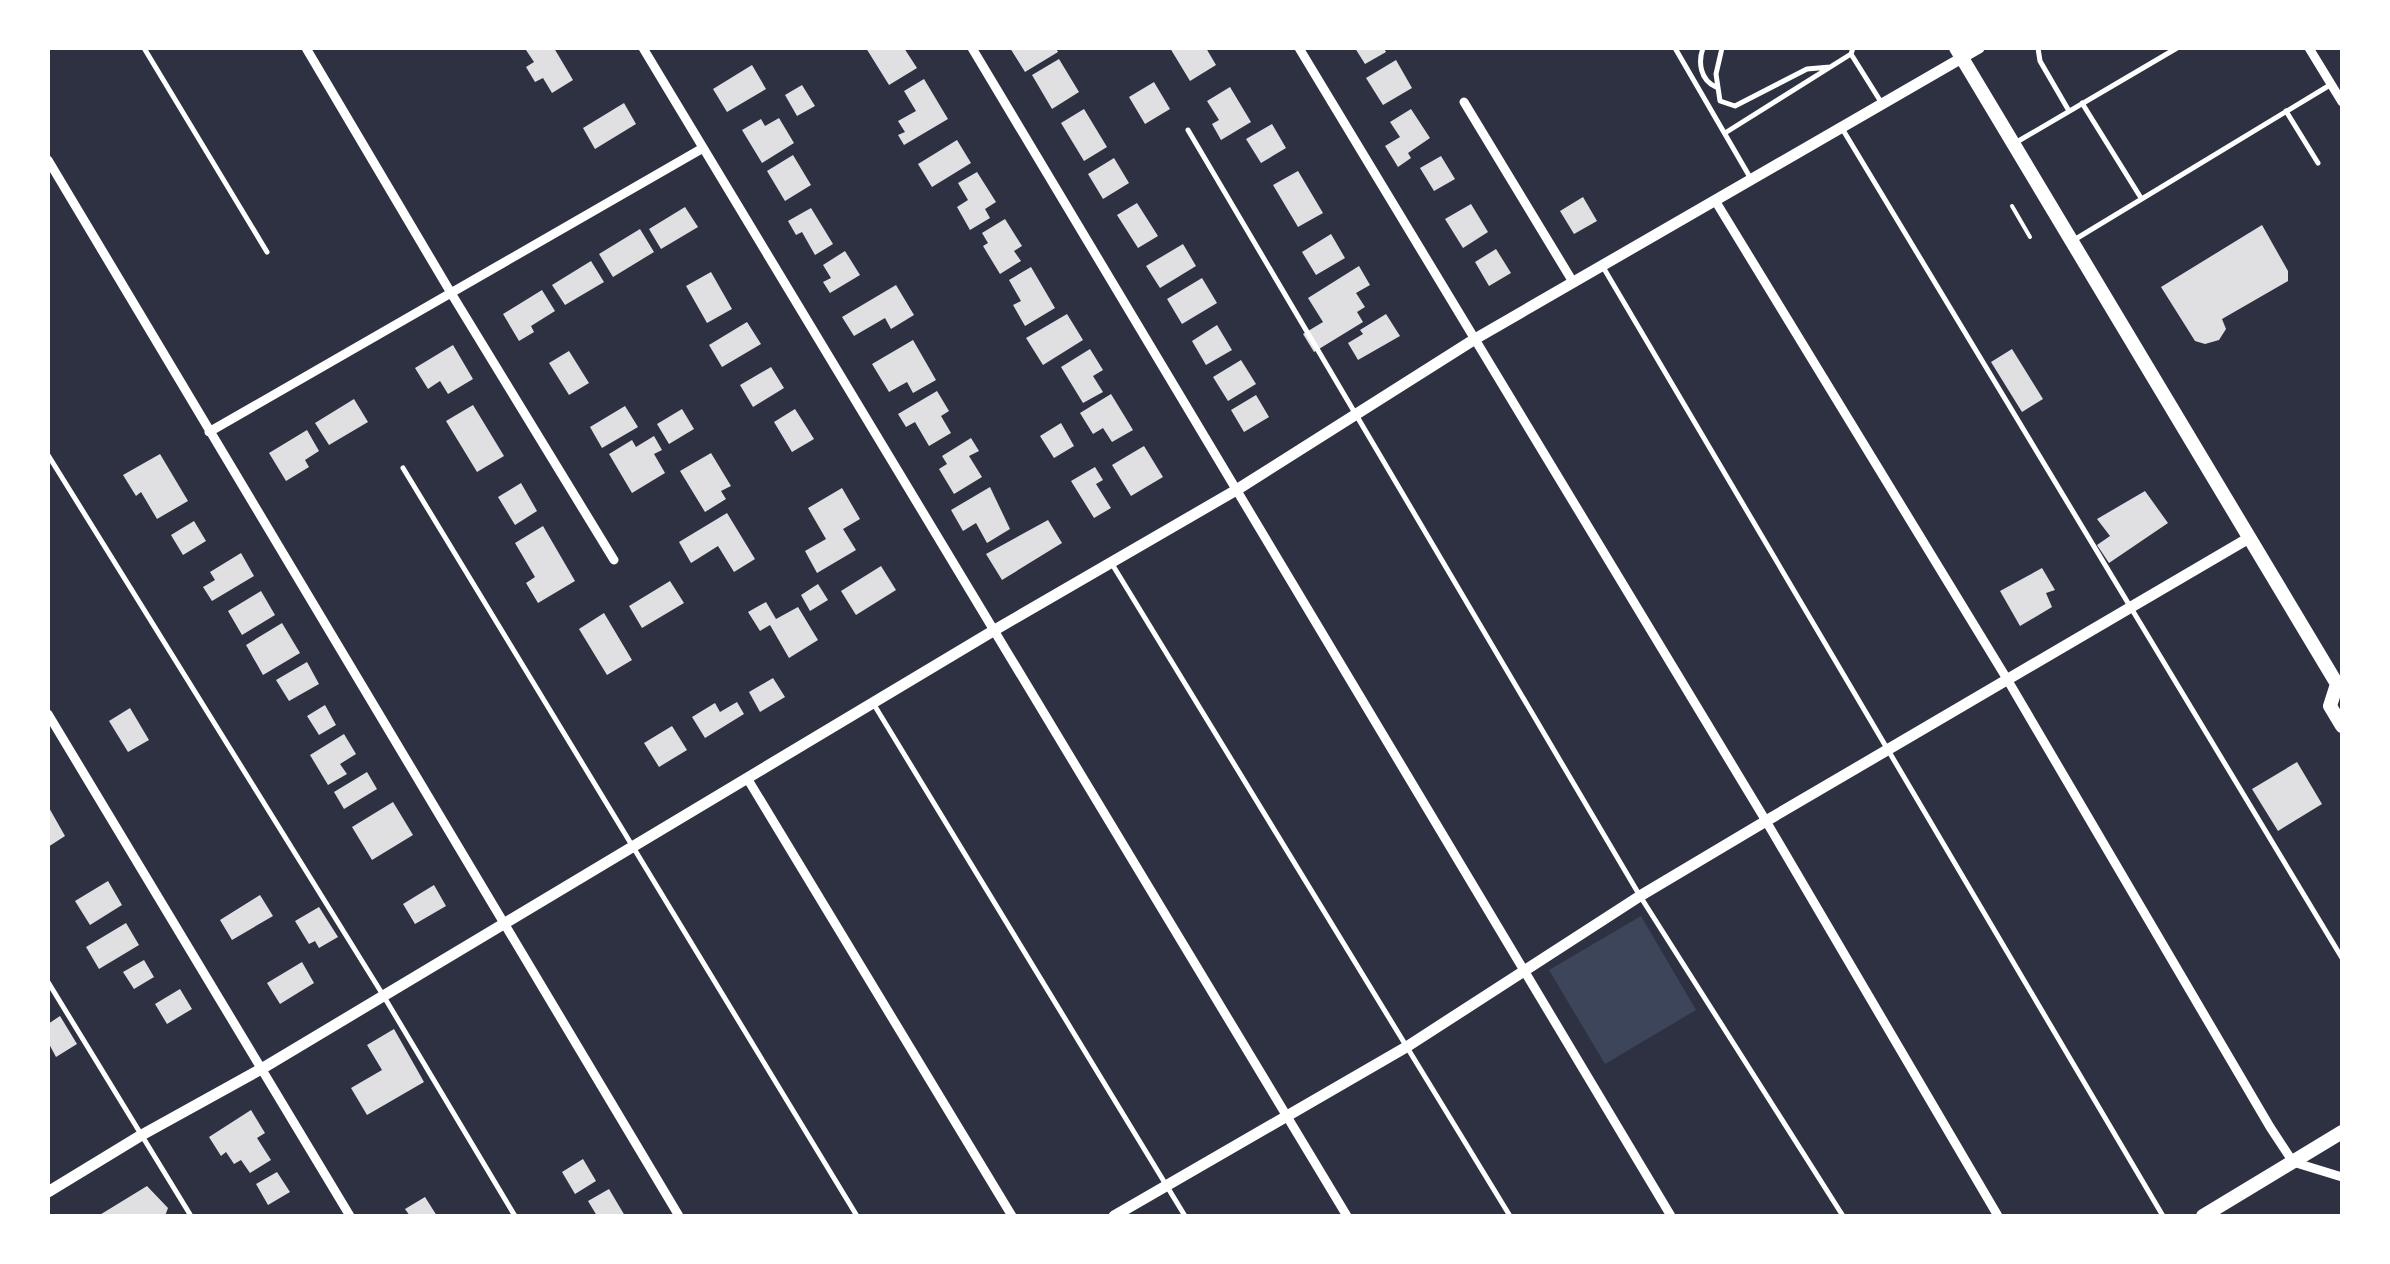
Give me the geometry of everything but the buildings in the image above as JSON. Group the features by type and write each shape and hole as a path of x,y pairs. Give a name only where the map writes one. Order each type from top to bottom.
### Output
{"main road":[{"path":"1959,52 2340,686 2330,706 2342,726"},
{"path":"2203,1216 2342,1132"}],"street":[{"path":"306,48 614,560"},
{"path":"642,48 1347,1216"},
{"path":"972,48 1671,1216"},
{"path":"1299,48 1766,821 1998,1216"},
{"path":"48,1192 1112,564 1475,339 1882,104 1959,52 1979,48"},
{"path":"2309,48 2342,102"},
{"path":"1464,102 1574,282"},
{"path":"209,432 703,148"},
{"path":"48,160 679,1216"},
{"path":"1716,202 2007,679 2293,1162 2342,1178"},
{"path":"1114,1216 1408,1046 1640,896 2248,538"},
{"path":"48,714 350,1216"},
{"path":"747,778 1012,1216"}],"lane":[{"path":"144,48 267,252"},
{"path":"1675,48 1752,180"},
{"path":"1703,48 1699,60 1704,77 1716,87"},
{"path":"1722,48 1716,87 1720,100 1736,106 1806,69 1830,67"},
{"path":"2038,48 2040,60 2069,111"},
{"path":"2013,144 2178,48"},
{"path":"1725,133 1852,51 1882,104"},
{"path":"2072,242 2332,84"},
{"path":"2082,103 2141,198"},
{"path":"2286,110 2318,163"},
{"path":"1841,127 2342,958"},
{"path":"1188,130 1640,896 1844,1216"},
{"path":"1602,265 2162,1216"},
{"path":"48,455 515,1216"},
{"path":"403,468 857,1216"},
{"path":"1112,564 1510,1216"},
{"path":"873,703 1185,1216"},
{"path":"48,982 191,1216"}],"path":[{"path":"2012,206 2030,237"}],"shaded area":[{"path":"1641,916 1696,1010 1605,1064 1549,970"}]}
